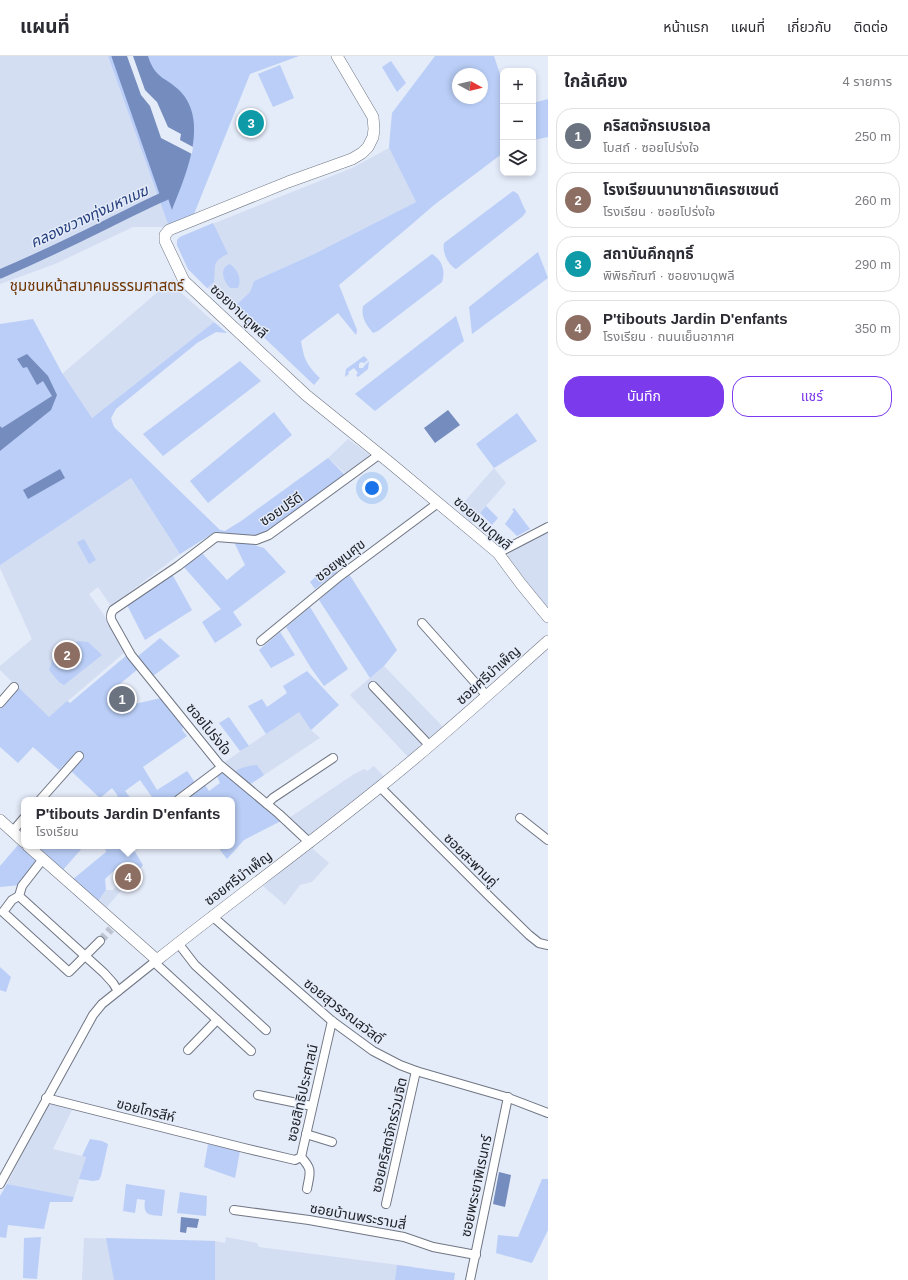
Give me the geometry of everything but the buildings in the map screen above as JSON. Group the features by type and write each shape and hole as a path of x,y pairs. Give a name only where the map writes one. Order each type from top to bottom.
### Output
{"street":[{"name":"ซอยงามดูพลี","path":"339,56 374,117 373,137 368,148 352,159 288,182 169,230 165,235 165,241 184,281 306,395 380,454 498,553 548,617"},
{"name":"ซอยปรีดี","path":"110,613 178,566 216,537 256,540 269,535 380,454"},
{"name":"ซอยพูนศุข","path":"261,641 340,576 438,503"},
{"path":"498,553 548,527"},
{"name":"ซอยโปร่งใจ","path":"110,613 110,618 132,655 222,767 267,804 310,843"},
{"path":"422,623 487,696"},
{"name":"ซอยศรีบำเพ็ญ","path":"0,1184 93,1015 102,1004 212,916 310,843 380,787 430,746 548,642"},
{"path":"373,686 430,746"},
{"path":"0,703 14,687"},
{"path":"43,797 79,756"},
{"path":"267,804 273,798 333,758"},
{"path":"182,797 222,767"},
{"name":"ซอยสะพานคู่","path":"380,787 529,935 539,943 548,945"},
{"path":"520,818 548,840"},
{"path":"0,820 21,840"},
{"path":"12,832 21,822"},
{"path":"31,849 114,926 155,961 250,1051"},
{"path":"43,859 22,886 19,896 12,900 3,912 69,972 100,941"},
{"path":"19,896 104,973 118,991"},
{"name":"ซอยสุวรรณสวัสดิ์","path":"212,916 332,1021 372,1051 400,1066 508,1097 548,1113"},
{"path":"178,943 195,965 266,1030"},
{"path":"188,1050 217,1020"},
{"name":"ซอยสิทธิประศาสน์","path":"240,1147 295,1160 300,1157 332,1021"},
{"name":"ซอยคริสตจักรร่วมจิต","path":"386,1204 416,1071"},
{"path":"258,1094 312,1106"},
{"name":"ซอยพระยาพิเรนทร์","path":"470,1280 508,1097"},
{"name":"ฃอยโกรสีห์","path":"46,1098 240,1147"},
{"path":"306,1134 332,1142"},
{"path":"300,1157 307,1164 310,1171 307,1189"},
{"name":"ซอยบ้านพระรามสี่","path":"234,1210 309,1220 397,1236 418,1241 433,1247 476,1255"}],"shaded area":[{"path":"0,56 108,56 169,227 133,227 55,264 0,284"},
{"path":"108,56 299,56 250,74 194,214 169,227"},
{"path":"119,56 148,56 154,69 161,77 180,91 189,104 193,118 194,134 192,150 183,182 172,210"},
{"path":"435,56 494,56 500,74 500,155 434,205 339,285 357,330 356,335 338,313 301,341 303,353 307,362 320,378 314,385 233,308 250,292 254,281 314,254 416,202 389,148 392,113"},
{"path":"391,61 406,83 397,92 382,67"},
{"path":"280,65 294,98 273,107 258,74"},
{"path":"548,99 548,137 536,140 536,104 536,102"},
{"path":"389,148 416,202 314,254 254,281 250,292 233,308 215,295 188,269 177,245 177,240 180,237 352,168"},
{"path":"513,191 518,194 526,212 522,217 456,269 450,265 445,254 444,243"},
{"path":"213,223 228,254 219,259 215,265 214,282 207,288 188,269 177,245 177,240 180,237"},
{"path":"538,252 548,278 472,334 469,307"},
{"path":"432,254 441,263 444,274 442,282 378,331 373,333 363,317 363,306"},
{"path":"230,264 235,269 240,281 238,288 230,288 224,279 224,269"},
{"path":"173,279 179,291 214,322 92,418 180,554 111,606 98,587 89,594 104,615 125,652 48,718 0,670 0,666 32,639 0,568 0,456 86,409 62,374"},
{"path":"456,316 464,341 375,411 355,394"},
{"path":"33,319 62,373 92,418 214,322 227,333 216,332 197,343 116,409 111,418 114,427 220,530 225,531 241,521 328,458 345,475 267,533 253,538 215,532 180,554 131,478 0,565 0,324"},
{"path":"27,354 48,376 57,395 51,410 0,451 0,426 2,428 52,396 43,381 37,385 27,367 23,368 17,359"},
{"path":"364,356 368,360 364,363 361,362 359,364 359,368 363,368 369,361 368,369 358,377 356,375 358,373 354,368 348,372 349,374 345,377 346,369"},
{"path":"240,361 261,381 163,456 143,434"},
{"path":"448,410 460,425 435,443 424,428"},
{"path":"274,412 292,435 208,503 190,481"},
{"path":"517,413 537,441 494,468 476,444"},
{"path":"348,439 371,456 346,474 328,458"},
{"path":"494,468 506,483 471,523 458,509"},
{"path":"60,469 65,478 28,499 23,490"},
{"path":"486,506 498,518 492,525 480,513"},
{"path":"514,508 530,529 517,536 505,524 514,511 512,510"},
{"path":"548,532 548,609 507,557 511,551"},
{"path":"84,539 96,560 89,564 77,542"},
{"path":"234,542 251,544 264,548 286,572 233,612 242,625 215,643 202,622 221,609 183,566 202,553 227,580 245,565"},
{"path":"330,563 337,572 315,589 310,582"},
{"path":"172,574 192,610 145,640 127,605"},
{"path":"349,574 397,650 384,666 370,678 319,600"},
{"path":"310,607 348,669 324,686 286,627"},
{"path":"280,632 295,655 271,668 259,650"},
{"path":"160,638 180,656 153,676 137,657"},
{"path":"78,641 88,642 102,655 64,685 59,682 49,670 53,658"},
{"path":"127,655 138,669 115,688 129,704 126,706 161,698 183,727 182,730 187,736 143,767 157,790 187,771 196,784 178,797 152,797 140,780 125,791 130,797 116,797 118,796 112,788 101,797 99,797 71,771 84,757 78,751 59,770 33,747 18,763 0,747 0,706 17,686 49,717 67,701 70,703"},
{"path":"384,666 444,728 410,759 350,695"},
{"path":"307,671 339,705 311,730 299,712 266,734 248,706 262,699 267,707 287,693 283,686"},
{"path":"299,711 311,730 320,738 249,785 222,764"},
{"path":"229,717 249,746 240,751 219,723"},
{"path":"257,765 264,775 249,785 233,773 245,767"},
{"path":"374,766 386,779 310,840 289,818 354,774 364,769 367,771"},
{"path":"224,772 283,820 244,840 227,859 219,849 235,849 235,797 187,797 205,785 209,791 220,783 217,776"},
{"path":"18,845 37,861 20,885 0,887 0,866"},
{"path":"312,848 329,863 312,882 300,885 285,905 263,886 283,867 286,867"},
{"path":"40,849 81,849 62,871 38,851"},
{"path":"106,849 133,849 143,865 129,881 117,868 105,879 106,890 98,901 72,880 106,852"},
{"path":"113,861 143,865 106,908 98,901 106,890 113,890 123,878 123,875"},
{"path":"0,967 11,977 6,992 0,990"},
{"path":"48,1103 72,1110 53,1149 86,1157 74,1197 7,1184"},
{"path":"90,1139 102,1141 108,1144 101,1176 99,1180 93,1181 79,1179 86,1157 82,1156"},
{"path":"208,1144 240,1151 235,1178 204,1167"},
{"path":"499,1172 511,1175 505,1207 493,1204"},
{"path":"542,1179 548,1179 548,1230 532,1263 496,1253 498,1235 518,1237"},
{"path":"7,1184 74,1197 72,1202 50,1202 44,1229 8,1225 6,1238 0,1237 0,1196"},
{"path":"126,1184 165,1190 162,1216 148,1213 145,1209 145,1200 137,1199 135,1213 123,1211"},
{"path":"180,1192 207,1196 206,1216 177,1213"},
{"path":"181,1217 199,1219 197,1228 187,1227 186,1233 180,1232"},
{"path":"41,1237 37,1279 23,1278 24,1238"},
{"path":"226,1237 257,1243 259,1247 414,1267 412,1280 82,1280 84,1238 215,1241 225,1243"},
{"path":"106,1238 215,1241 215,1280 114,1280"},
{"path":"397,1265 455,1273 454,1280 395,1280"}],"pier":[{"path":"127,56 133,56 145,90 157,102 168,127 181,134 180,140 193,147 192,154 161,138 150,106 141,95"}],"waterway":[{"name":"คลองขวางทุ่งมหาเมฆ","path":"0,274 165,196 116,56"}],"tunnel":[{"path":"100,941 111,929"}],"place":[{"name":"สถาบันคึกฤทธิ์","path":"251,123"},
{"name":"โรงเรียนนานาชาติเครซเซนต์","path":"67,655"},
{"name":"คริสตจักรเบธเอล","path":"122,699"},
{"name":"P'tibouts Jardin D'enfants","path":"128,877"}],"district":[{"name":"ชุมชนหน้าสมาคมธรรมศาสตร์","path":"97,285"}]}
